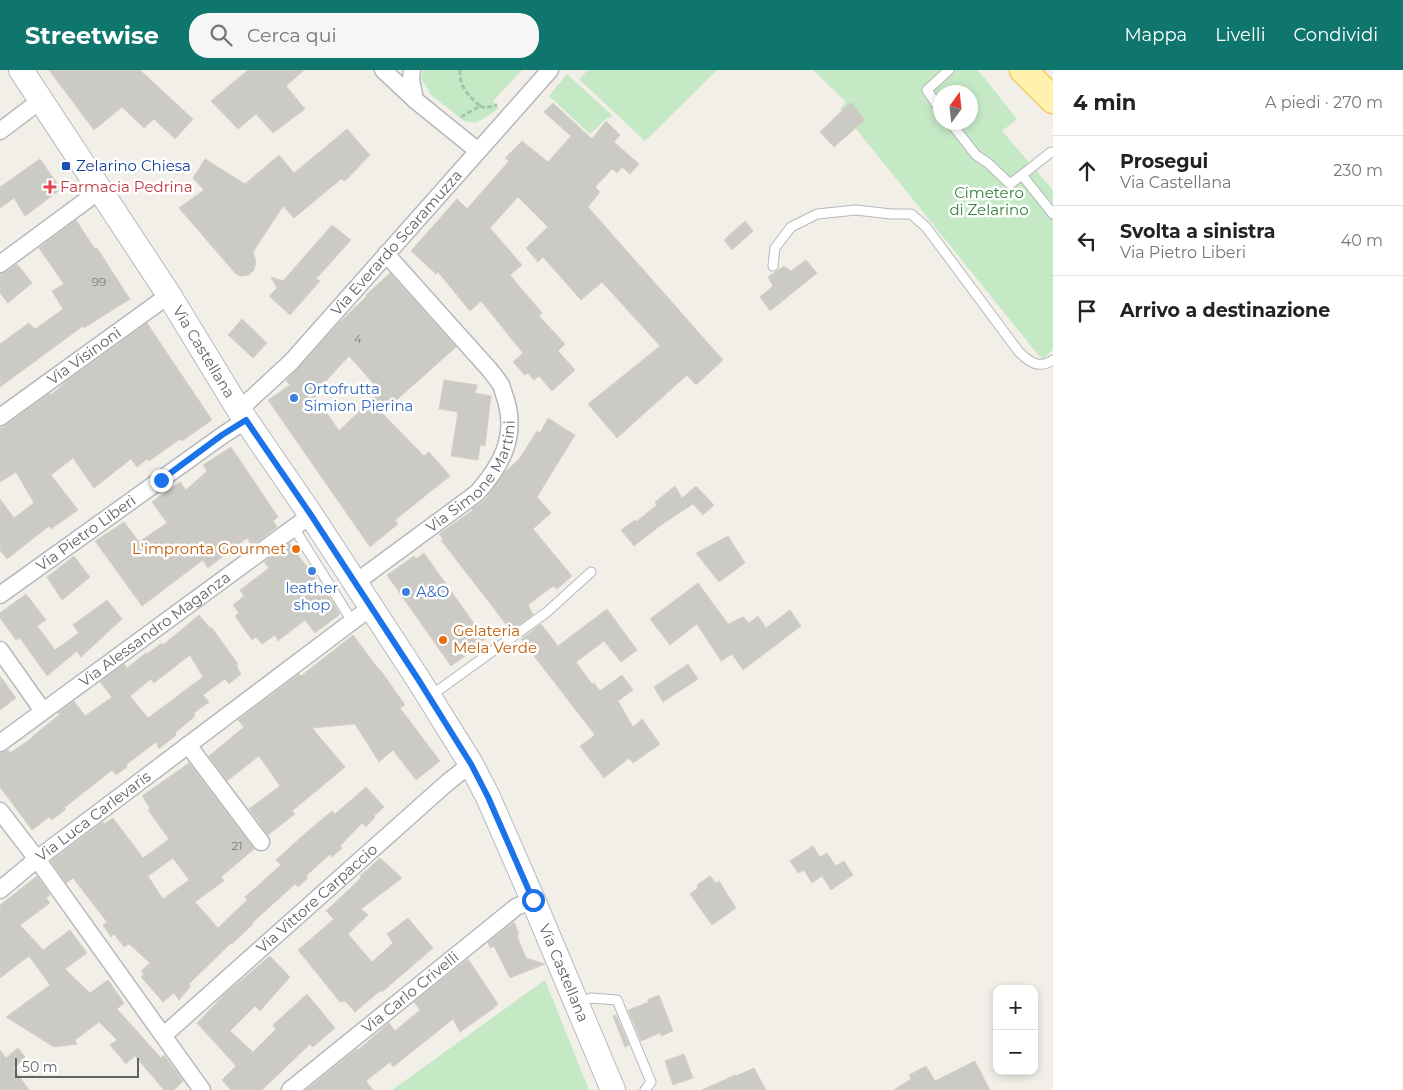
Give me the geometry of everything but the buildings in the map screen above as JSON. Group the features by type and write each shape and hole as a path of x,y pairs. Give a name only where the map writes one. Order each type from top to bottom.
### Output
{"main road":[{"path":"1023,70 1053,100"}],"street":[{"name":"Via Castellana","path":"21,70 168,295 243,415 302,521 355,583 361,614 429,698 471,764 488,797 533,900 613,1090"},
{"path":"383,70 415,100 478,151"},
{"path":"412,70 411,79 415,100"},
{"name":"Via Everardo Scaramuzza","path":"243,415 550,70"},
{"path":"0,131 41,100"},
{"path":"0,264 99,191"},
{"name":"Via Simone Martini","path":"355,583 477,493 501,462 510,424 501,386 489,369 386,254"},
{"name":"Via Visinoni","path":"0,417 168,295"},
{"name":"Via Pietro Liberi","path":"0,595 154,486 222,435 243,415"},
{"name":"Via Alessandro Maganza","path":"0,743 302,521"},
{"name":"Via Luca Carlevaris","path":"0,890 37,859 361,614"},
{"path":"0,650 43,710"},
{"path":"188,745 261,842"},
{"name":"Via Vittore Carpaccio","path":"164,1035 448,782 471,764"},
{"path":"0,811 37,859 202,1090"},
{"name":"Via Carlo Crivelli","path":"290,1090 516,907 533,900"}],"lane":[{"path":"933,100 926,90 949,70"},
{"path":"956,130 976,155 988,163 1010,184 1052,152"},
{"path":"1022,175 1053,214"},
{"path":"773,266 775,248 791,227 817,214 856,210 911,214 926,227 1027,360 1038,366 1053,360"},
{"path":"302,521 361,614"},
{"path":"429,698 547,612 591,572"},
{"path":"577,1004 591,998 617,1000 651,1082 645,1090"}],"path":[{"path":"458,119 480,106 465,93 459,78 460,70"}],"green space":[{"path":"423,70 522,70 493,101 499,108 475,123 464,121 431,95 421,78"},
{"path":"588,70 717,70 645,141 579,79"},
{"name":"Cimetero di Zelarino","path":"813,70 978,70 1017,119 1002,131 1053,190 1053,350 1044,358 1040,357 840,109 846,102"},
{"path":"567,74 613,116 606,119 590,134 549,96"},
{"path":"545,980 589,1090 392,1090"}],"place":[{"name":"Zelarino Chiesa","path":"66,166"},
{"name":"Farmacia Pedrina","path":"50,187"},
{"name":"Ortofrutta Simion Pierina","path":"294,398"},
{"name":"L'impronta Gourmet","path":"296,549"},
{"name":"leather shop","path":"312,571"},
{"name":"A&O","path":"406,592"},
{"name":"Gelateria Mela Verde","path":"443,640"}],"route":[{"path":"161,480 222,435 246,420 311,515 471,764 488,797 533,900"}]}
